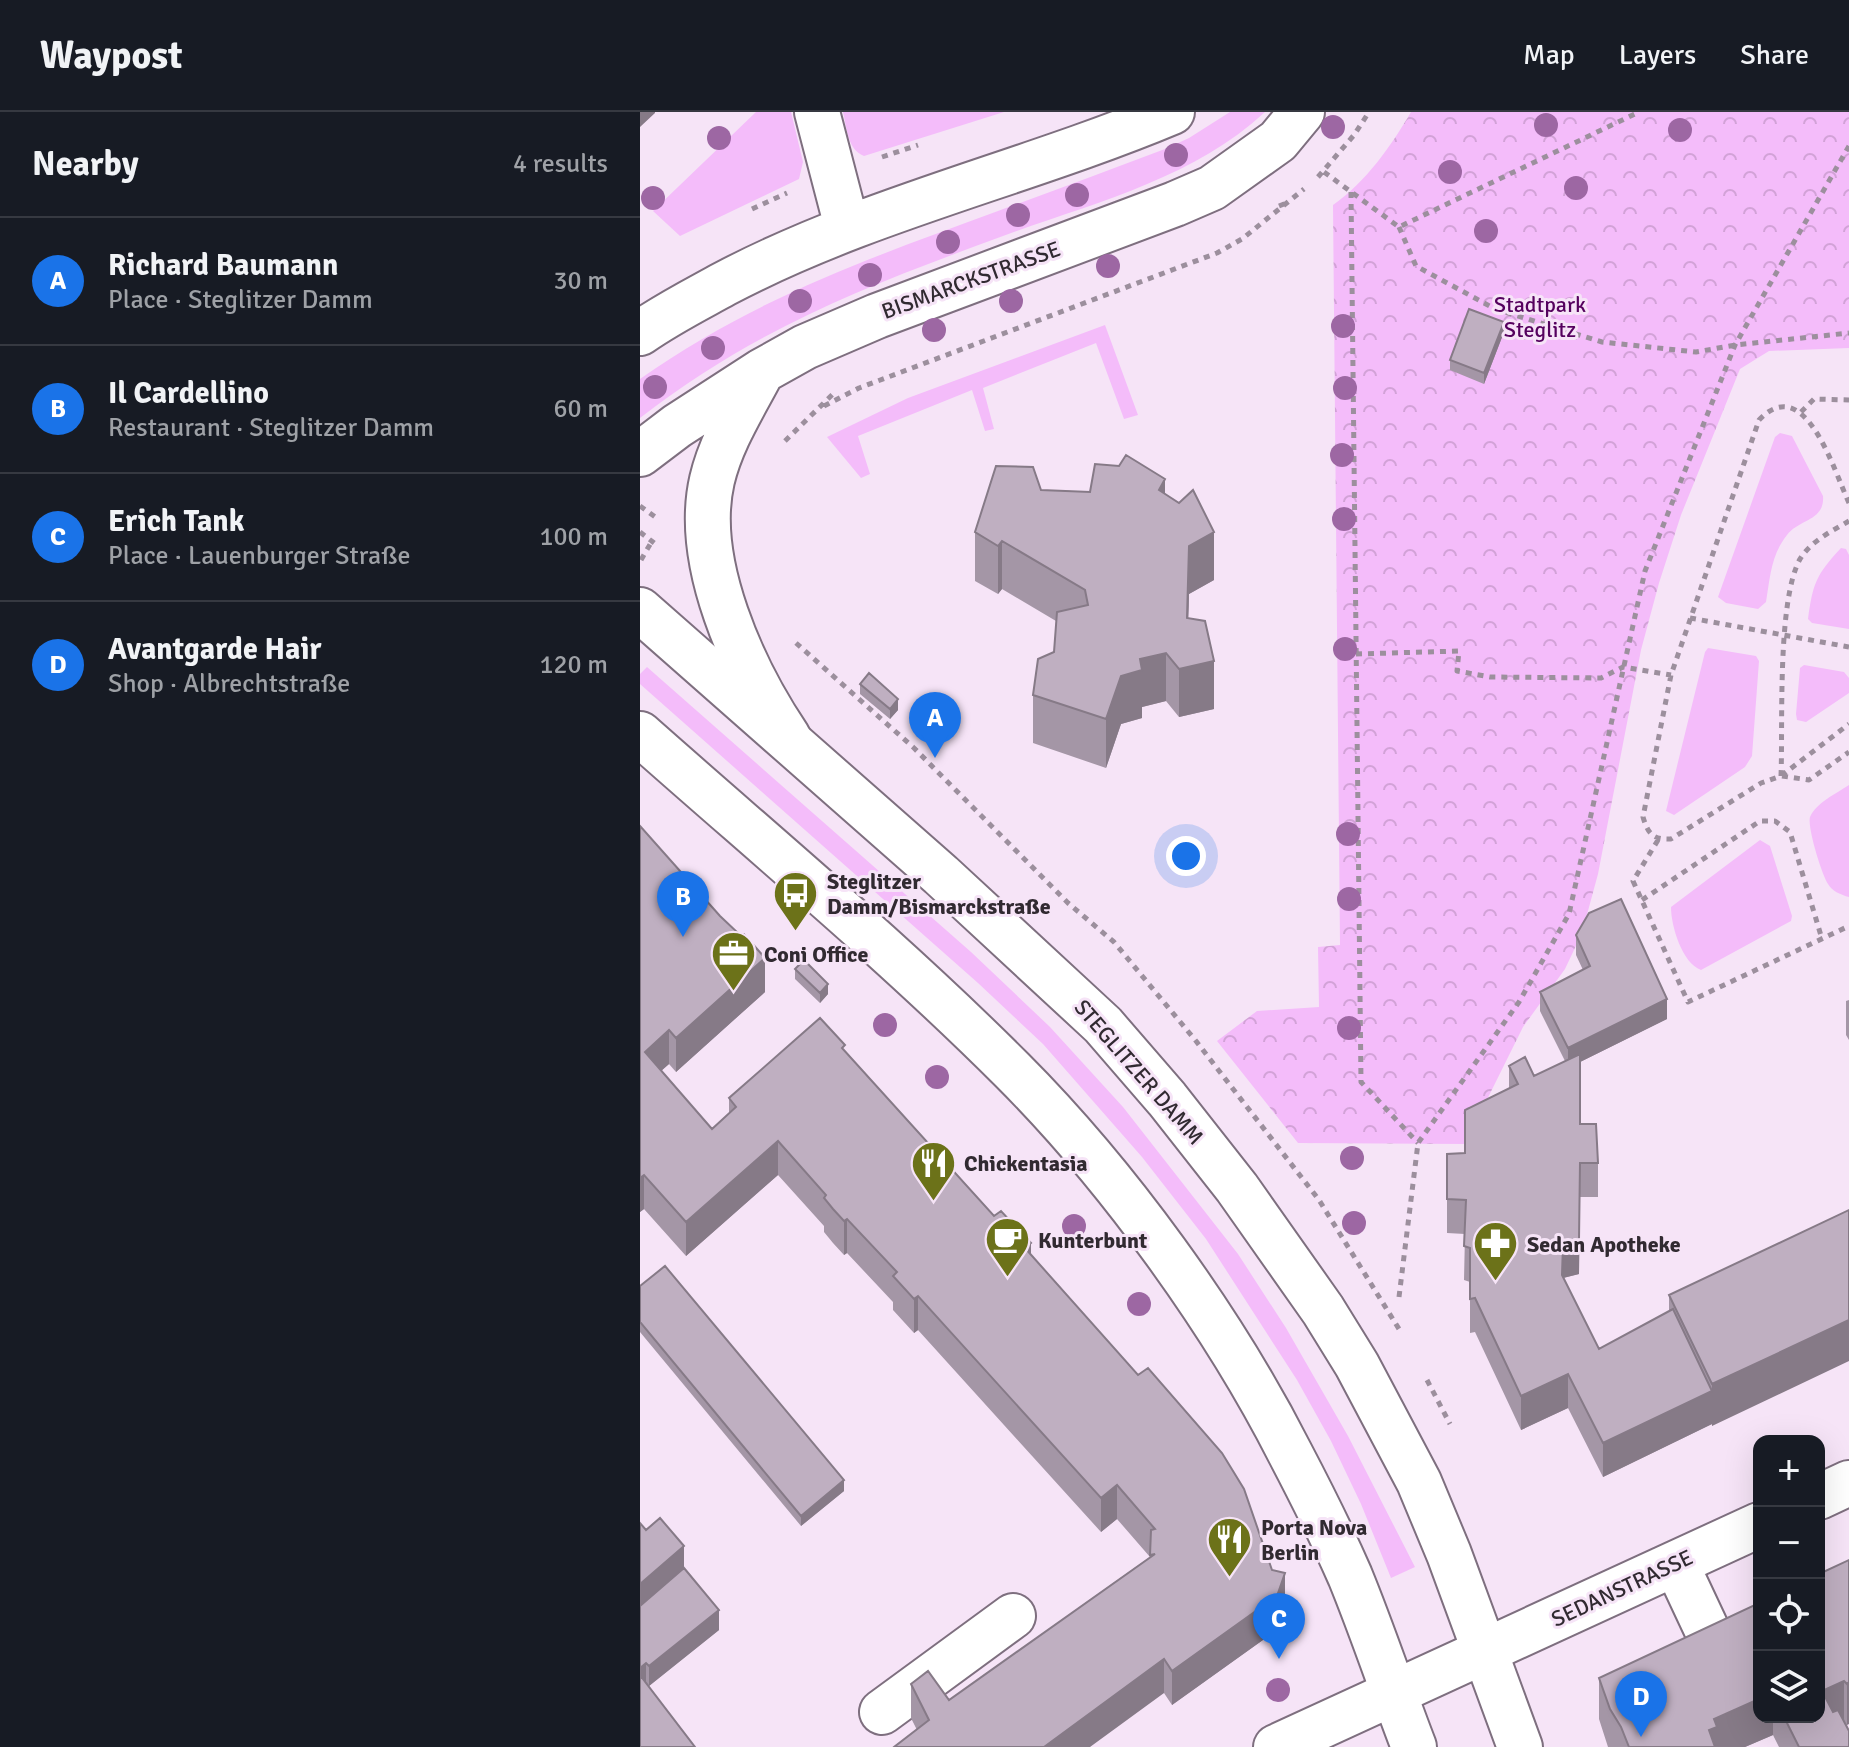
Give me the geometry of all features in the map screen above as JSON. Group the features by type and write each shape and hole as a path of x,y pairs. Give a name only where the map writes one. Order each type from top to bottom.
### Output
{"main road":[{"path":"817,112 847,227"},
{"path":"640,333 663,316 753,269 847,227 1112,137 1172,112"},
{"name":"BISMARCKSTRASSE","path":"640,454 677,426 805,347 877,316 1212,188 1278,141 1302,112"},
{"path":"762,371 719,457 711,482 709,544 712,574 731,625 751,672 796,749"},
{"name":"STEGLITZER DAMM","path":"640,610 941,875 1103,1025 1167,1099 1237,1188 1323,1310 1357,1365 1419,1482 1520,1747"},
{"path":"640,734 893,957 1013,1071 1076,1140 1129,1205 1187,1284 1239,1364 1289,1451 1350,1576 1414,1747"},
{"path":"1825,1494 1849,1483"},
{"name":"SEDANSTRASSE","path":"1276,1747 1753,1528"},
{"path":"1676,1564 1722,1662"},
{"path":"882,1712 1013,1616"}],"path":[{"path":"1399,227 1639,112"},
{"path":"1399,1297 1418,1143 1519,1002 1569,914 1645,571 1735,345 1849,146"},
{"path":"1324,172 1399,227 1416,266 1495,309 1602,342 1696,352 1849,333"},
{"path":"1351,192 1361,1082 1418,1143"},
{"path":"783,443 821,407 859,388 1206,258 1242,239 1289,202"},
{"path":"1801,412 1814,399 1849,400"},
{"path":"1849,503 1812,425 1801,412 1787,405 1770,408 1759,420 1671,675 1643,817 1647,832 1658,840 1671,839 1761,783 1781,776 1849,724"},
{"path":"1781,776 1785,635 1791,590 1800,559 1819,539 1849,521"},
{"path":"641,561 654,537"},
{"path":"1690,618 1849,647"},
{"path":"1356,654 1459,651 1457,671 1490,677 1601,678 1623,667 1671,675"},
{"path":"843,686 914,748"},
{"path":"1781,776 1809,780 1849,752"},
{"path":"1642,900 1760,821 1775,821 1790,832 1822,939"},
{"path":"1658,840 1633,881 1688,1002 1849,926"}],"green space":[{"path":"756,112 791,112 803,162 799,179 680,236 653,211"},
{"path":"843,112 1004,112 864,156 851,143"},
{"path":"1230,112 1265,112 1206,155 1141,187 905,273 814,312 727,359 640,418 640,379 769,303 904,246 1165,149"},
{"name":"Stadtpark Steglitz","path":"1411,112 1849,112 1849,348 1769,351 1740,369 1681,515 1659,583 1641,650 1598,874 1582,933 1565,969 1523,1027 1465,1144 1298,1143 1217,1041 1257,1011 1319,1007 1318,947 1340,945 1333,205 1377,163"},
{"path":"1105,325 1138,415 1124,419 1096,343 983,388 994,429 985,431 972,390 858,436 870,474 861,478 827,437 908,398"},
{"path":"1780,433 1792,436 1823,496 1823,504 1816,515 1792,530 1782,543 1772,567 1766,602 1758,609 1726,603 1718,597 1775,437"},
{"path":"1841,548 1846,549 1849,555 1849,629 1812,623 1808,619 1817,580"},
{"path":"1708,648 1756,656 1759,661 1752,756 1745,767 1674,815 1666,811"},
{"path":"1804,665 1844,672 1849,678 1849,693 1806,722 1797,720 1796,714 1800,668"},
{"path":"647,667 971,952 1050,1027 1123,1107 1238,1254 1286,1328 1348,1436 1415,1567 1391,1578 1361,1504 1297,1380 1206,1239 1142,1157 1043,1044 640,684 640,674"},
{"path":"1849,785 1849,897 1828,884 1816,851 1810,817 1817,807"},
{"path":"1760,840 1770,846 1791,921 1701,970 1683,952 1675,933 1671,907"}],"building":[{"path":"1469,309 1504,322 1484,373 1450,360"},
{"path":"1126,455 1165,479 1159,490 1179,503 1193,490 1214,532 1189,546 1187,618 1205,621 1214,661 1179,669 1166,653 1140,659 1142,670 1121,676 1106,719 1033,695 1038,659 1054,652 1057,612 1088,605 1085,590 1002,541 998,546 975,532 996,466 1033,467 1041,490 1090,492 1095,464 1119,466"},
{"path":"869,673 898,699 890,709 860,684"},
{"path":"640,826 720,916 740,935 744,934 765,958 676,1038 669,1030 645,1052 712,1129 736,1107 729,1098 820,1018 845,1045 842,1048 994,1216 1001,1211 1031,1243 1025,1248 1138,1375 1148,1368 1222,1453 1244,1489 1272,1570 1285,1573 1277,1596 1172,1671 1164,1659 1044,1747 894,1747 929,1720 911,1684 928,1671 949,1700 1155,1554 1150,1555 1151,1530 1155,1529 1117,1485 1101,1498 918,1296 914,1299 893,1276 897,1272 847,1219 844,1221 833,1209 824,1198 826,1195 778,1141 686,1222 644,1175 640,1178"},
{"path":"1621,899 1667,999 1568,1048 1540,992 1590,966 1576,935 1589,913"},
{"path":"804,960 828,984 820,993 795,969"},
{"path":"1580,1054 1580,1124 1596,1124 1598,1163 1580,1163 1579,1240 1563,1244 1562,1275 1599,1349 1673,1309 1712,1391 1603,1443 1568,1374 1521,1396 1475,1298 1470,1299 1470,1248 1464,1246 1466,1200 1447,1199 1447,1154 1465,1153 1465,1110 1518,1084 1509,1066 1525,1057 1534,1076"},
{"path":"1849,1210 1849,1320 1712,1384 1669,1295"},
{"path":"665,1266 844,1480 801,1516 640,1322 640,1286"},
{"path":"660,1518 684,1546 640,1584 640,1523 646,1530"},
{"path":"1849,1560 1849,1682 1844,1681 1825,1690 1825,1579 1825,1571"},
{"path":"684,1568 719,1610 649,1666 646,1663 640,1668 640,1606"},
{"path":"1753,1606 1753,1702 1714,1719 1717,1727 1709,1730 1715,1747 1629,1747 1599,1678"},
{"path":"640,1675 695,1747 640,1747"},
{"path":"1825,1697 1833,1712 1838,1710 1849,1731 1849,1747 1799,1747 1787,1723 1825,1723"}],"place":[{"name":"Richard Baumann","path":"935,758"},
{"name":"Steglitzer Damm/Bismarckstraße","path":"796,933"},
{"name":"Il Cardellino","path":"683,937"},
{"name":"Coni Office","path":"733,993"},
{"name":"Chickentasia","path":"933,1202"},
{"name":"Kunterbunt","path":"1007,1279"},
{"name":"Sedan Apotheke","path":"1496,1283"},
{"name":"Porta Nova Berlin","path":"1230,1579"},
{"name":"Erich Tank","path":"1279,1659"},
{"name":"Avantgarde Hair","path":"1641,1737"}]}
